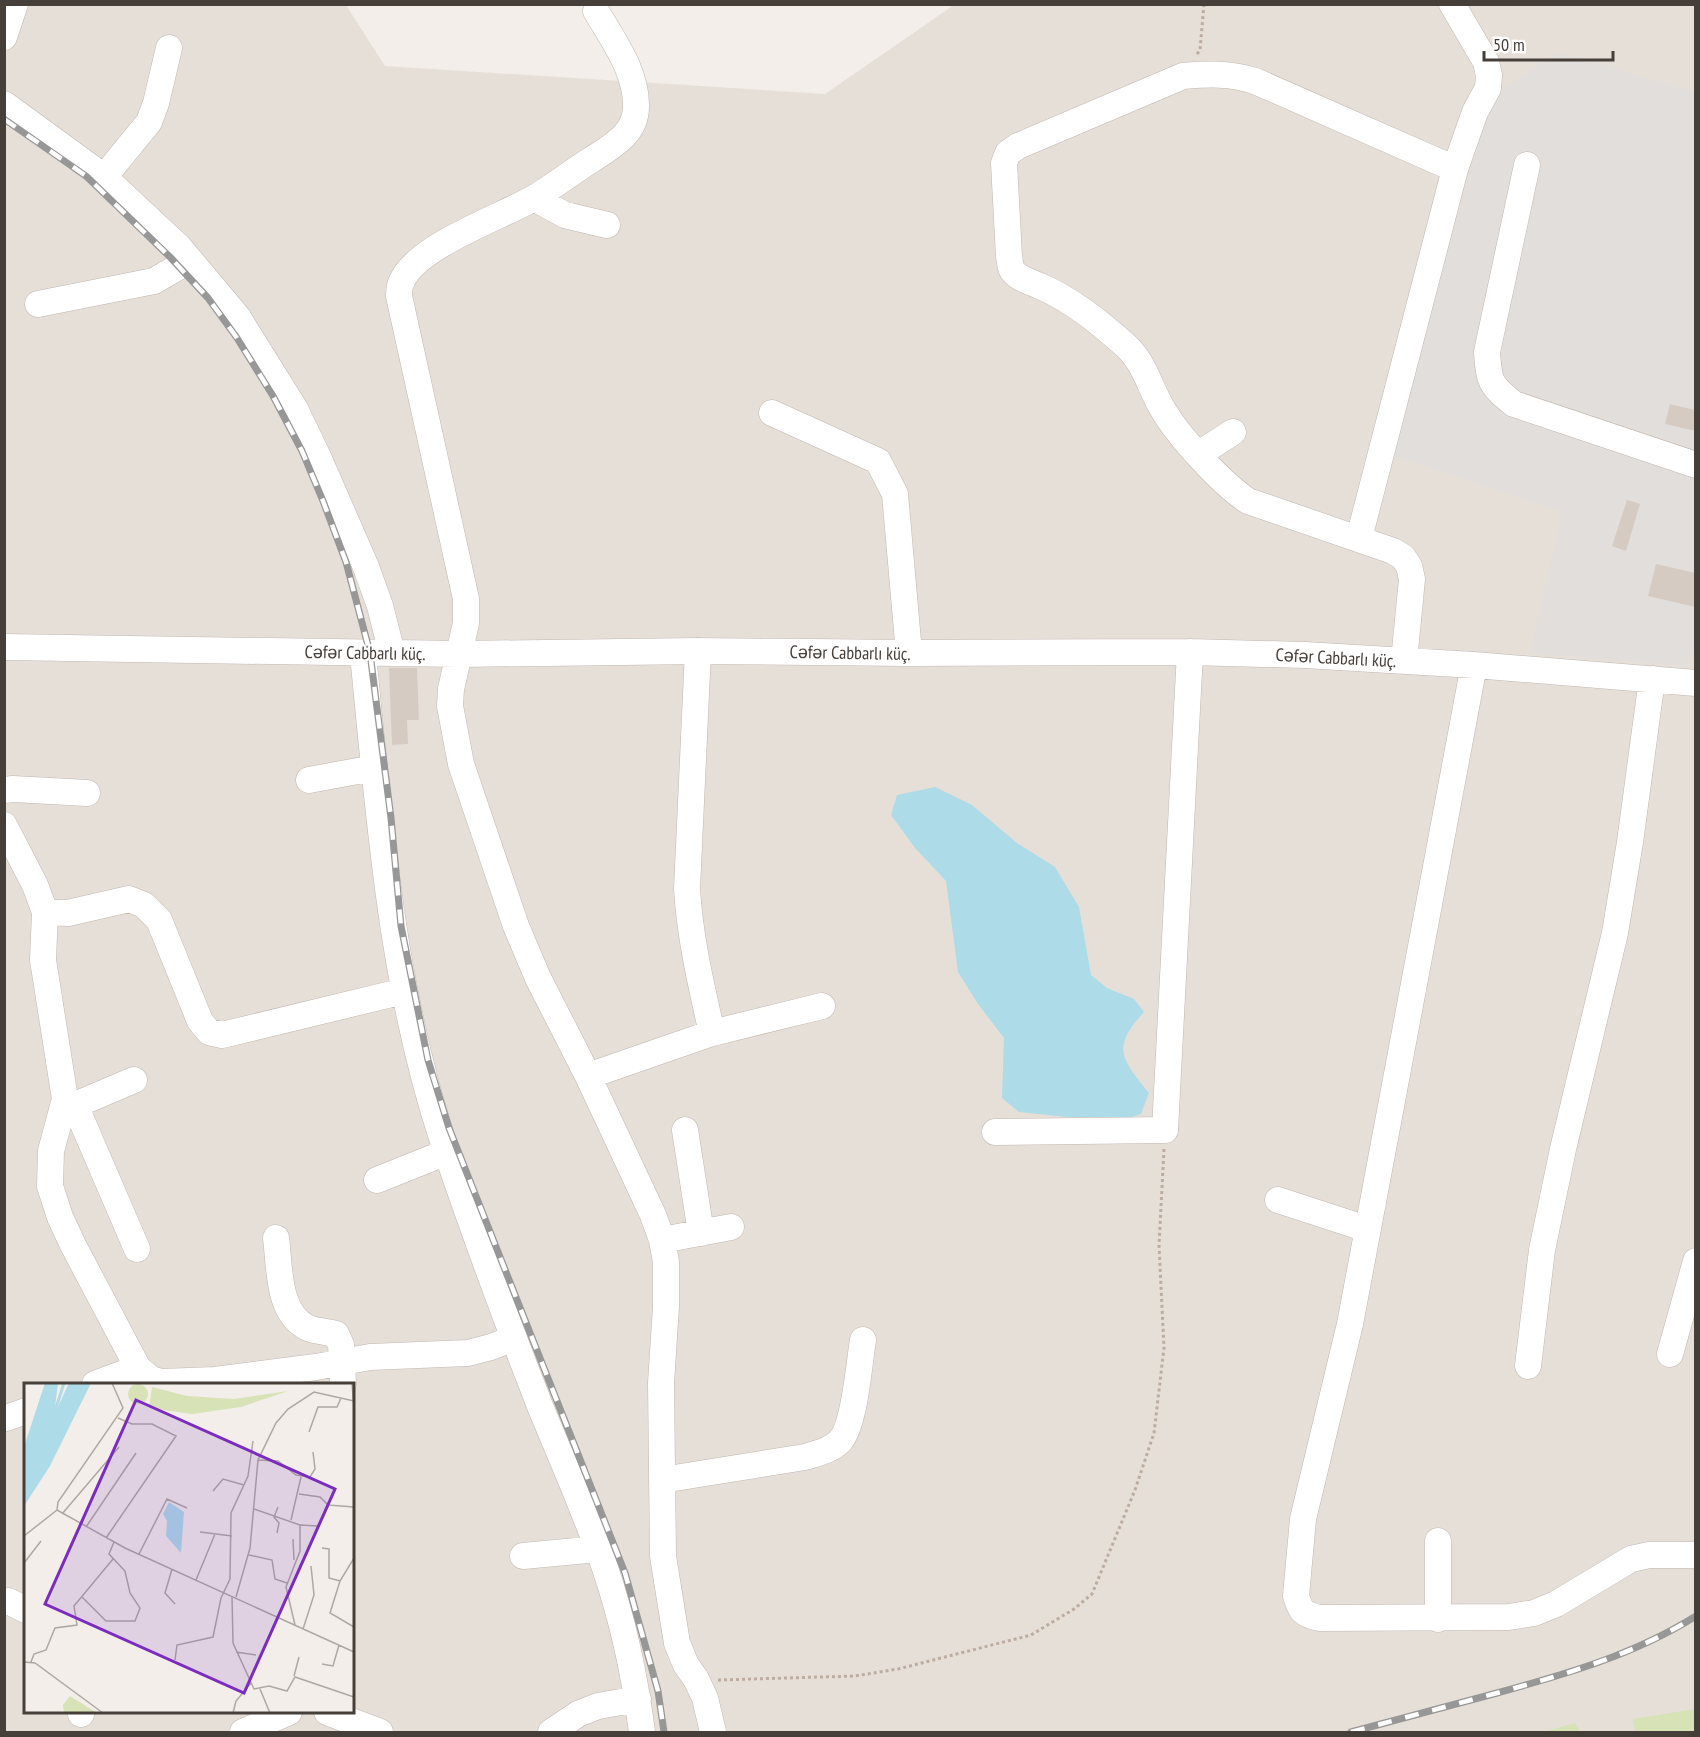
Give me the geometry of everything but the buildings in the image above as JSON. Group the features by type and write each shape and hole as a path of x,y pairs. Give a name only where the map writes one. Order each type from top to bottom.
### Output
{"street":[{"path":"4,37 15,4"},
{"path":"1359,538 1455,170 1476,112 1488,88 1489,75 1486,62 1452,4"},
{"path":"596,11 619,50 635,85 637,109 633,125 621,140 534,198 452,239 415,263 401,282 399,296 466,599 466,623 450,688 450,706 461,764 516,926 538,978 588,1076 653,1215 662,1240 666,1262 666,1307 661,1383 663,1556 677,1643 686,1665 705,1698 713,1732"},
{"path":"104,177 149,122 156,103 169,48"},
{"path":"1404,661 1412,579 1409,566 1403,557 1393,550 1248,501 1233,492 1176,429 1166,414 1144,367 1128,347 1069,300 1022,278 1012,270 1009,257 1004,163 1008,153 1018,146 1183,76 1236,75 1256,81 1455,170"},
{"path":"4,104 104,177 190,260 237,316 295,410 320,459 366,567 380,606 392,654"},
{"path":"1527,165 1487,352 1489,375 1496,390 1514,404 1695,465"},
{"path":"534,198 566,214 607,225"},
{"path":"38,304 154,281 190,260"},
{"path":"772,413 878,461 895,494 909,654"},
{"path":"1199,454 1233,432"},
{"name":"Cəfər Cabbarlı küç.","path":"4,646 363,654 698,651 909,654 1190,652 1474,665 1695,683"},
{"path":"698,651 687,889 695,961 712,1033"},
{"path":"995,1132 1165,1130 1190,652"},
{"path":"363,654 374,768 404,992 417,1052 447,1152 514,1338 598,1549 626,1641 642,1732"},
{"path":"1474,665 1341,1365 1303,1519 1296,1596 1299,1607 1305,1614 1319,1618 1509,1617 1534,1612 1556,1604 1631,1559 1649,1555 1695,1555"},
{"path":"1528,1366 1544,1239 1585,1052 1615,933 1652,680"},
{"path":"309,780 374,768"},
{"path":"4,790 87,793"},
{"path":"4,825 35,885 45,912 44,960 70,1102 137,1249"},
{"path":"45,912 68,913 129,898 144,904 159,920 200,1021 209,1032 222,1035 404,992"},
{"path":"588,1076 712,1033 822,1006"},
{"path":"134,1080 70,1102 51,1151 50,1186 60,1217 73,1245 138,1368 151,1379 161,1382 215,1382 342,1373 370,1357 468,1353 514,1338"},
{"path":"685,1130 701,1233"},
{"path":"377,1180 447,1152"},
{"path":"1278,1200 1367,1229"},
{"path":"662,1240 731,1227"},
{"path":"276,1238 284,1299 291,1315 308,1328 336,1334 341,1345 342,1373"},
{"path":"1670,1354 1695,1261"},
{"path":"662,1480 805,1457 828,1450 841,1440 849,1425 863,1340"},
{"path":"98,1383 138,1368"},
{"path":"1438,1541 1438,1619"},
{"path":"523,1556 598,1549"},
{"path":"4,1602 8,1601 24,1609"},
{"path":"551,1732 578,1714 598,1706 638,1700"},
{"path":"243,1732 281,1713"},
{"path":"330,1713 380,1732"}],"path":[{"path":"1183,76 1200,50 1204,4"},
{"path":"696,1679 855,1676 898,1669 1031,1635 1074,1609 1092,1594 1135,1490 1154,1433 1164,1348 1159,1245 1165,1130"}],"shaded area":[{"path":"5,5 346,5 385,66 825,94 954,5 1695,5 1695,1732 5,1732"},
{"path":"1558,52 1695,92 1696,648 1682,665 1530,653 1562,512 1389,454 1491,98"}],"green space":[{"path":"1695,1709 1695,1732 1635,1732 1633,1719"},
{"path":"1575,1723 1581,1732 1543,1732"}],"water":[{"path":"935,787 972,805 1017,843 1055,867 1079,907 1091,975 1107,988 1134,999 1144,1012 1127,1035 1124,1044 1126,1061 1149,1093 1141,1114 1132,1117 1067,1117 1019,1112 1002,1098 1004,1038 978,1004 958,972 946,881 915,848 891,815 897,795"}],"railway":[{"path":"4,119 86,176 170,257 208,298 237,338 273,396 302,451 323,501 346,562 370,653 391,818 401,926 428,1060 449,1128 625,1573 658,1691 664,1732"},
{"path":"1351,1732 1574,1671 1648,1642 1696,1616"}]}
